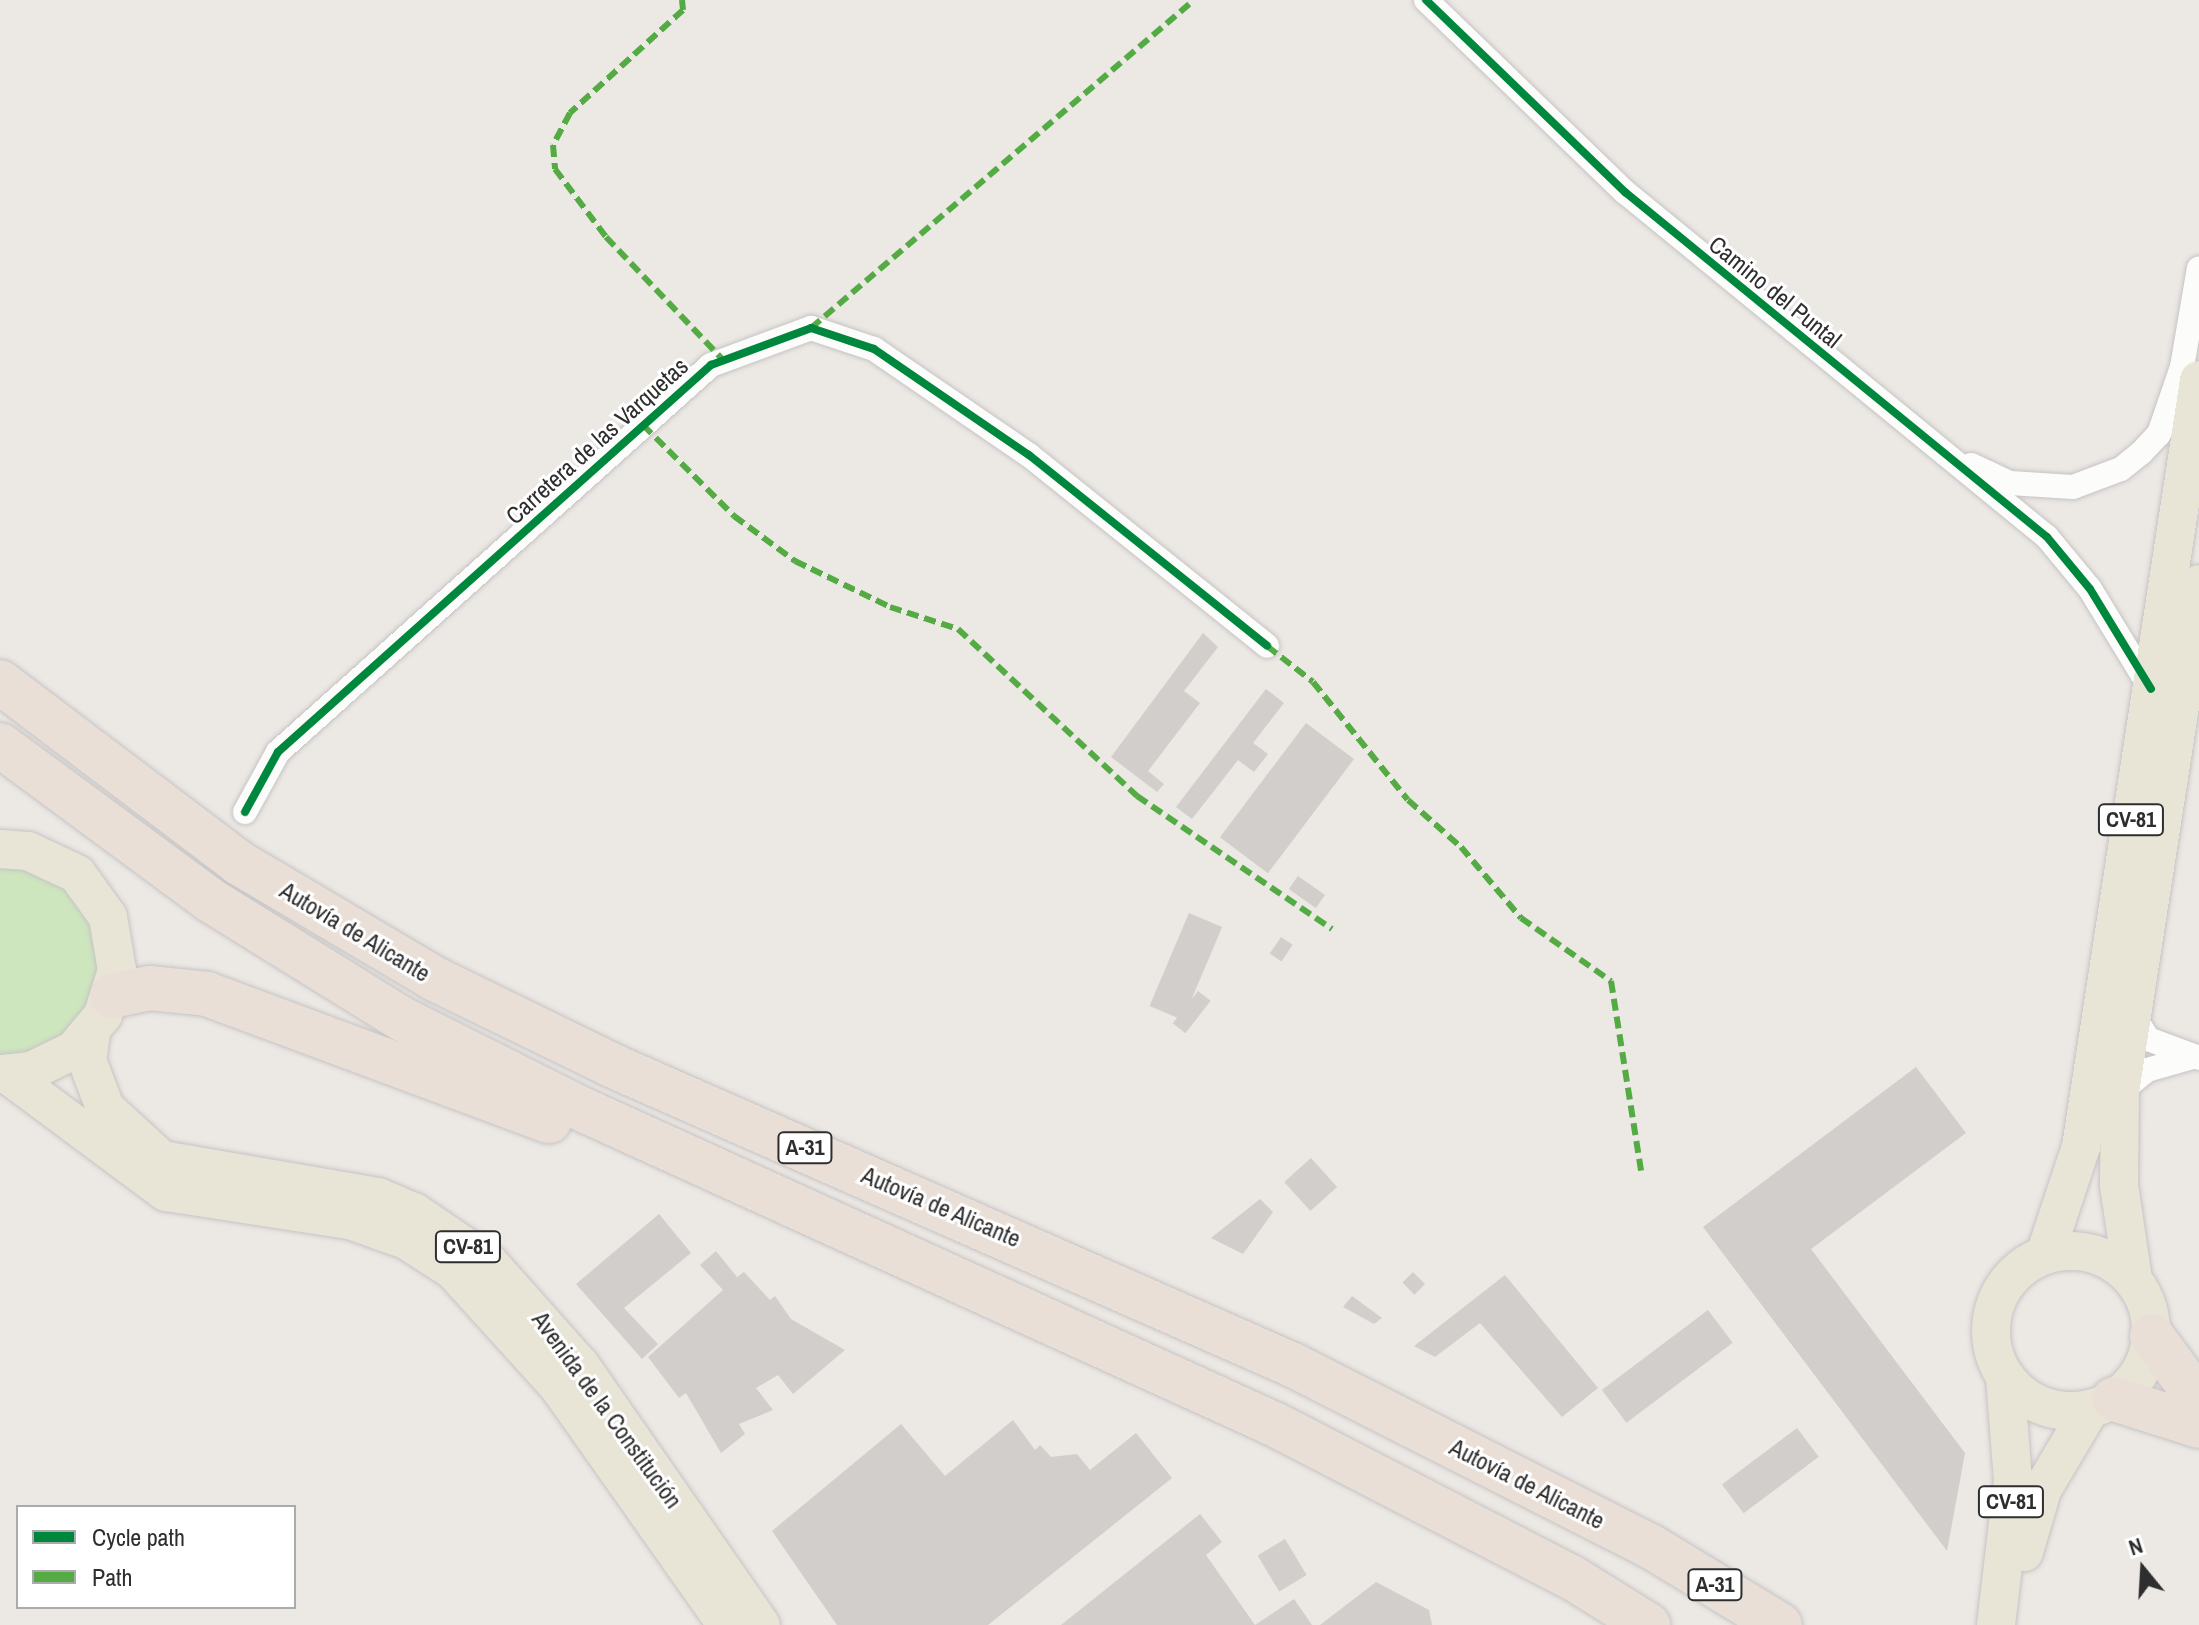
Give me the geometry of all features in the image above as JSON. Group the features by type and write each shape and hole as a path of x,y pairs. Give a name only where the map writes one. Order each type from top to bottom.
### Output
{"highway":[{"name":"Autovía de Alicante","path":"0,682 239,863 435,979 611,1065 1295,1366 1650,1546 1780,1625"},
{"name":"Autovía de Alicante","path":"0,745 315,968 416,1026 719,1173 1290,1432 1571,1577 1648,1625"},
{"path":"102,1014 150,988 207,994 656,1165 719,1173"},
{"path":"2152,1336 2199,1400"},
{"path":"2102,1404 2199,1426"}],"main road":[{"name":"CV-81","path":"1996,1625 2013,1481 2005,1378 1990,1331 1994,1307 2005,1284 2045,1255 2081,1147 2199,380"},
{"name":"CV-81","path":"2010,1625 2042,1490 2102,1404 2133,1383 2152,1336 2133,1279 2119,1185 2120,1092 2199,584"},
{"name":"CV-81","path":"0,849 54,860 95,894 116,943 102,1014 54,1063 4,1074"},
{"name":"Avenida de la Constitución","path":"102,1014 87,1060 105,1108 162,1160 378,1197 414,1212 489,1263 580,1365 761,1625"},
{"name":"Avenida de la Constitución","path":"4,1074 166,1192 350,1220 406,1240 453,1270 559,1387 727,1625"},
{"path":"2045,1255 2093,1253 2133,1279"},
{"path":"2005,1378 2043,1406 2102,1404"}],"street":[{"name":"Camino del Puntal","path":"1426,0 1625,192 1814,353 1937,445 2064,554 2151,689"},
{"name":"Camino del Puntal","path":"1937,445 2010,483 2044,488 2073,487 2121,469 2159,434 2182,367 2199,268"},
{"name":"Carretera de las Varquetas","path":"245,812 278,752 711,365 811,328 874,349 1029,455 1207,591 1267,646"},
{"path":"2132,1014 2148,1039 2195,1058"},
{"path":"2120,1092 2147,1070 2195,1058"}],"green space":[{"path":"0,849 95,894 103,1015 0,1074"}],"building":[{"path":"1203,633 1218,647 1184,691 1200,703 1148,771 1164,784 1157,792 1111,757"},
{"path":"1266,689 1284,703 1253,743 1268,754 1254,772 1238,760 1192,819 1176,807"},
{"path":"1306,723 1354,759 1268,873 1220,837"},
{"path":"1298,876 1325,895 1316,908 1289,889"},
{"path":"1189,913 1222,927 1183,1020 1150,1006"},
{"path":"1281,937 1293,945 1281,961 1270,954"},
{"path":"1198,991 1211,1001 1185,1033 1173,1023"},
{"path":"1916,1067 1966,1133 1811,1249 1965,1453 1947,1551 1703,1227"},
{"path":"1311,1158 1337,1187 1310,1211 1284,1182"},
{"path":"1260,1199 1273,1212 1243,1254 1211,1238"},
{"path":"659,1214 691,1253 624,1308 658,1344 642,1359 576,1284"},
{"path":"716,1251 737,1277 744,1272 770,1300 775,1296 791,1319 845,1350 793,1394 778,1375 756,1388 773,1410 739,1424 745,1434 721,1453 686,1393 679,1398 648,1357 723,1290 700,1265"},
{"path":"1413,1272 1425,1284 1414,1295 1402,1283"},
{"path":"1505,1275 1598,1388 1562,1417 1480,1323 1435,1357 1414,1346"},
{"path":"1352,1296 1382,1318 1374,1324 1343,1307"},
{"path":"1708,1310 1733,1343 1626,1423 1602,1390"},
{"path":"1013,1420 1035,1450 1040,1445 1051,1457 1077,1454 1090,1470 1136,1433 1172,1478 988,1625 837,1625 772,1531 901,1424 945,1476"},
{"path":"1797,1428 1819,1457 1744,1513 1722,1485"},
{"path":"1200,1514 1222,1542 1206,1555 1255,1625 1061,1625"},
{"path":"1285,1539 1307,1575 1279,1591 1258,1555"},
{"path":"1376,1582 1429,1610 1432,1625 1320,1625"},
{"path":"1294,1599 1312,1625 1255,1625"}],"marked path":[{"path":"682,0 683,10 570,113 553,145 555,169 606,237 722,359"},
{"path":"811,328 1194,0"},
{"path":"643,425 734,516 795,561 890,607 958,629 1137,796 1332,929"},
{"path":"1267,646 1313,682 1408,800 1461,847 1521,918 1611,981 1642,1177"}],"cycle path":[{"path":"1426,0 1625,192 2047,537 2090,589 2151,689"},
{"path":"245,812 278,752 711,365 811,328 874,349 1029,455 1267,646"}]}
